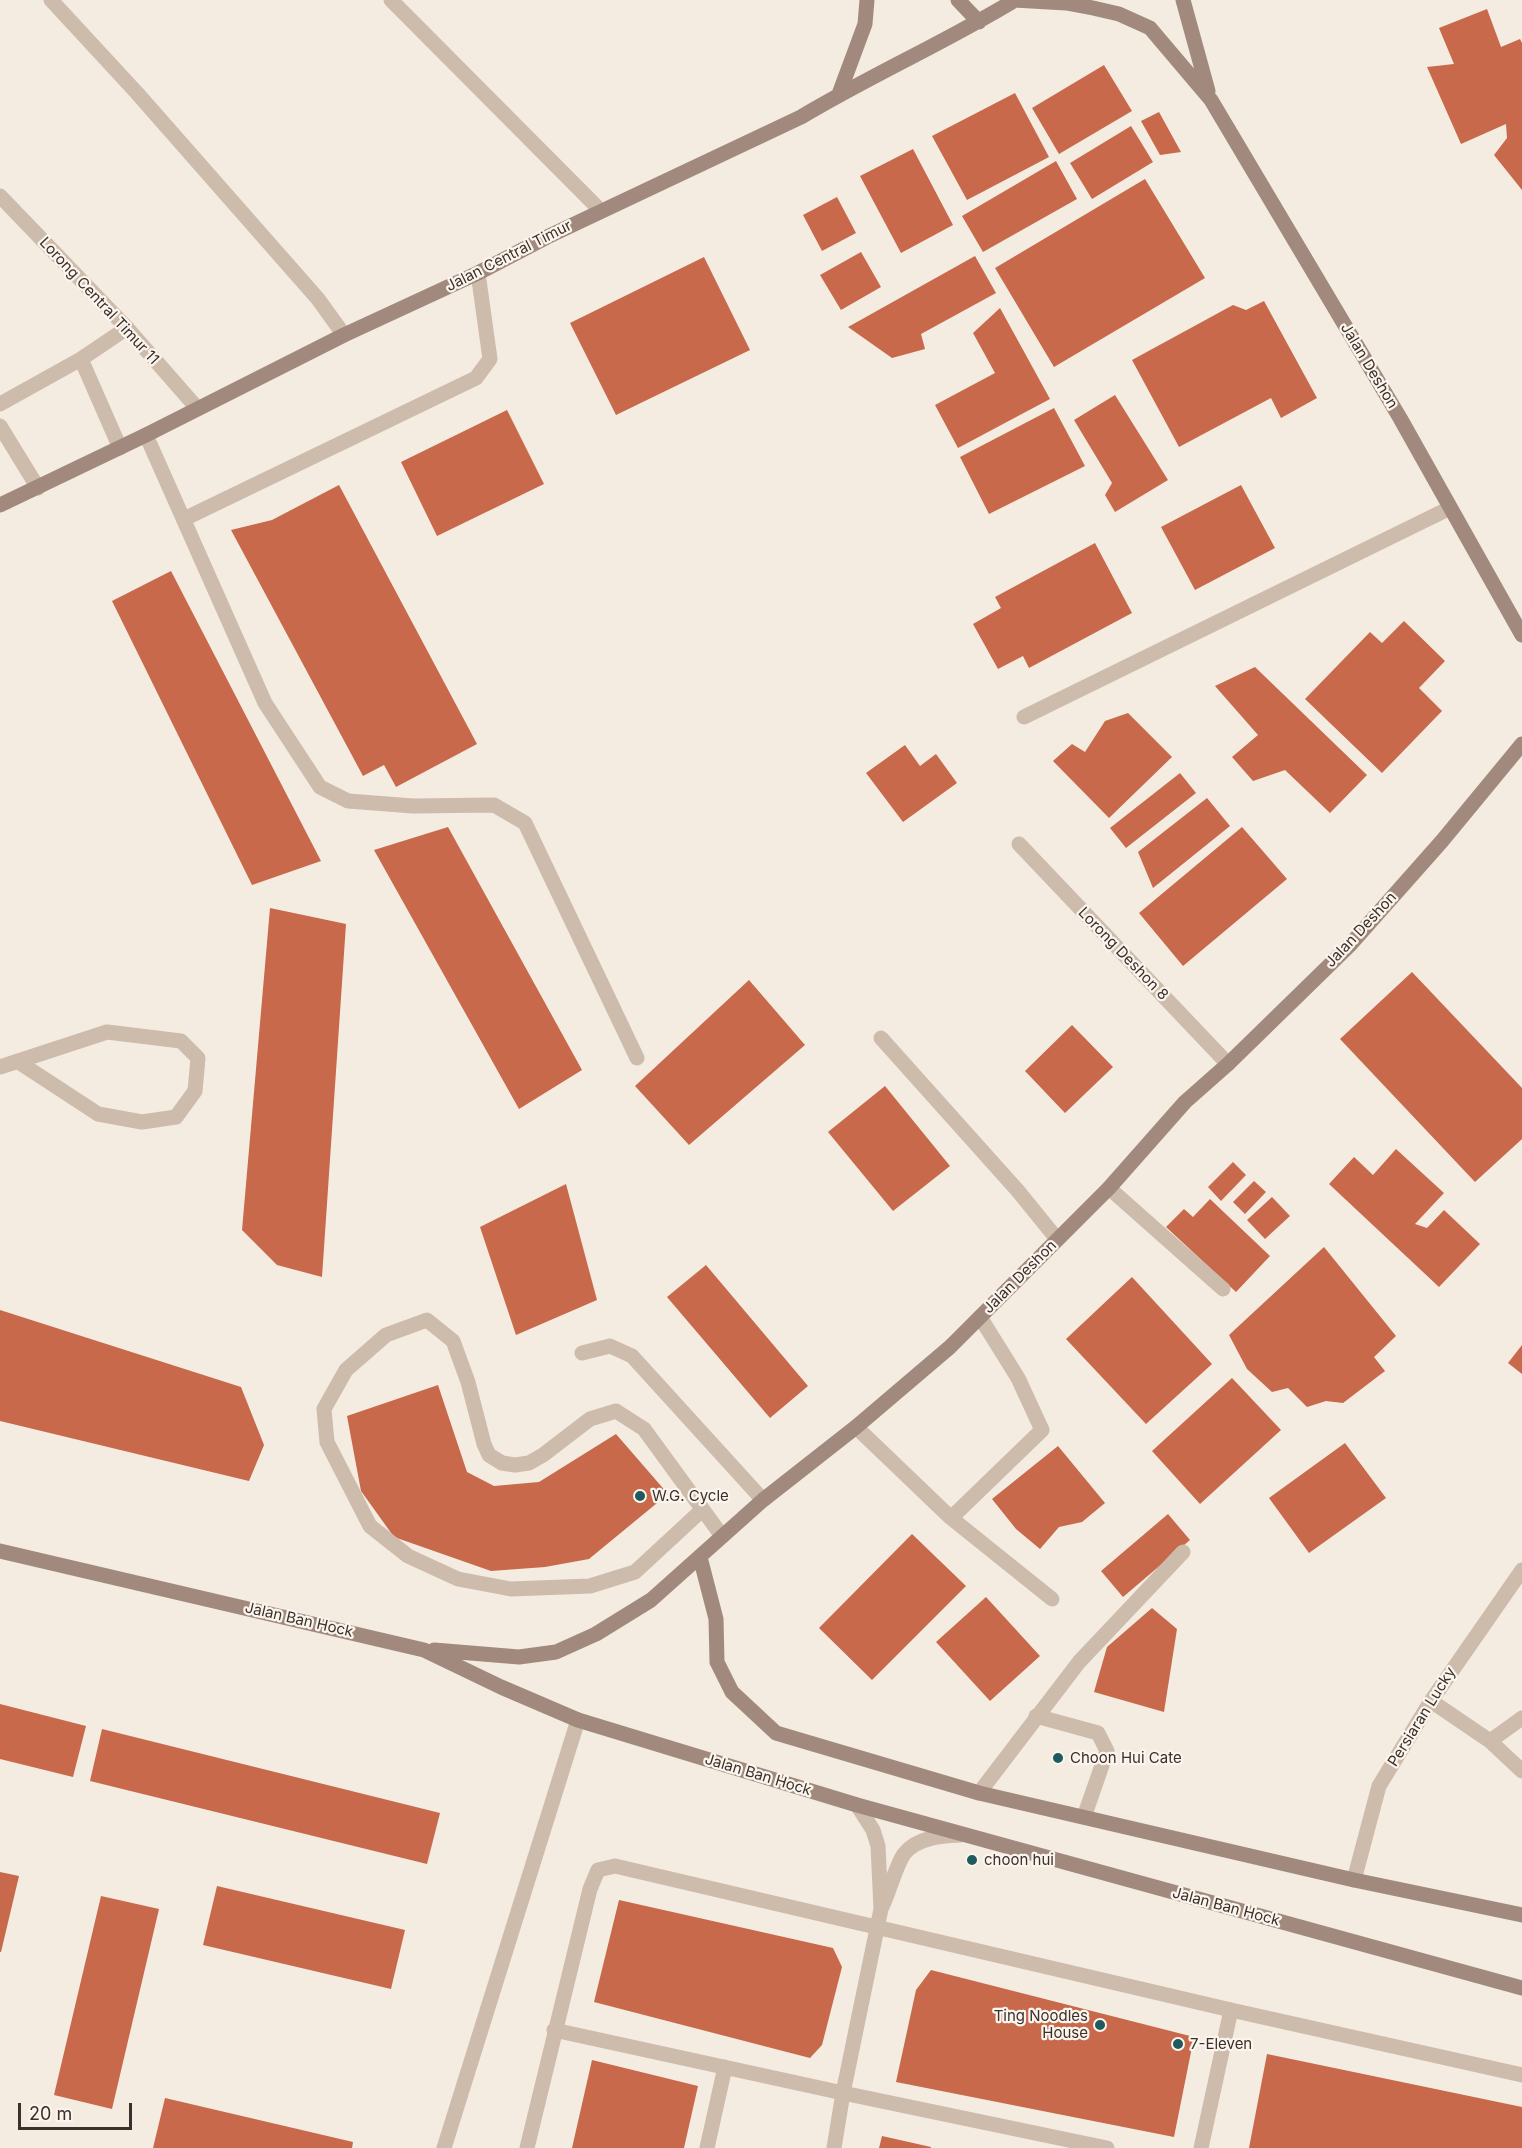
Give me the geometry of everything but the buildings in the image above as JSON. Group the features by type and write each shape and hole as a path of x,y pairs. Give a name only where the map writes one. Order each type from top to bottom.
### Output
{"main road":[{"path":"839,94 865,24 867,0"},
{"path":"958,0 979,22"},
{"name":"Jalan Central Timur","path":"0,505 120,448 344,335 801,117 839,94 979,22 1015,0"},
{"path":"1015,0 1066,3 1093,8 1119,14 1150,28 1211,100"},
{"path":"1183,0 1211,100"},
{"name":"Jalan Deshon","path":"1211,100 1400,418 1522,635"},
{"name":"Jalan Deshon","path":"424,1650 519,1657 556,1652 597,1635 651,1600 763,1500 856,1427 950,1347 1109,1188 1185,1102 1228,1064 1349,946 1449,833 1522,744"},
{"name":"Jalan Ban Hock","path":"0,1551 424,1650 501,1687 578,1720 857,1805 1522,1988"},
{"path":"700,1557 716,1619 717,1662 732,1692 776,1733 979,1793 1354,1880 1522,1916"}],"street":[{"path":"51,0 137,93 318,299 344,335"},
{"path":"391,0 601,211"},
{"name":"Lorong Central Timur 11","path":"0,196 127,328 197,408"},
{"path":"184,519 476,378 490,358 478,273"},
{"path":"0,404 81,359 127,328"},
{"path":"81,359 120,448"},
{"path":"0,426 38,488"},
{"path":"146,435 265,703 320,787 348,801 413,806 494,805 525,823 637,1058"},
{"path":"1024,717 1450,508"},
{"name":"Lorong Deshon 8","path":"1019,844 1228,1064"},
{"path":"0,1067 107,1032 181,1041 198,1058 195,1091 176,1117 142,1122 98,1114 17,1062"},
{"path":"881,1038 1018,1191 1057,1239"},
{"path":"1109,1188 1223,1289"},
{"path":"951,1518 1042,1430 1018,1378 980,1317"},
{"path":"702,1510 635,1572 590,1587 511,1589 458,1579 408,1556 370,1526 327,1442 324,1409 346,1370 354,1363 387,1335 427,1320 453,1341 468,1382 489,1455 502,1463 515,1465 529,1463 590,1419 616,1411 644,1429 722,1536"},
{"path":"582,1353 610,1346 632,1356 763,1500"},
{"path":"856,1427 951,1518 1052,1599"},
{"path":"979,1793 1079,1662 1183,1552"},
{"name":"Persiaran Lucky","path":"1354,1880 1379,1786 1431,1701 1522,1570"},
{"path":"1431,1701 1490,1741 1522,1771"},
{"path":"1036,1716 1098,1733 1107,1751 1083,1817"},
{"path":"1490,1741 1522,1718"},
{"path":"444,2148 578,1720"},
{"path":"834,2148 881,1908 878,1846 873,1830 857,1805"},
{"path":"881,1908 904,1854 922,1840 964,1835"},
{"path":"528,2148 554,2030 590,1888 598,1870 615,1866 1231,2010 1522,2075"},
{"path":"1201,2148 1231,2010"},
{"path":"554,2030 1107,2148"},
{"path":"707,2148 725,2067"}],"place":[{"name":"W.G. Cycle","path":"640,1496"},
{"name":"Choon Hui Cate","path":"1058,1758"},
{"name":"choon hui","path":"972,1860"},
{"name":"Ting Noodles House","path":"1100,2025"},
{"name":"7-Eleven","path":"1178,2044"}]}
